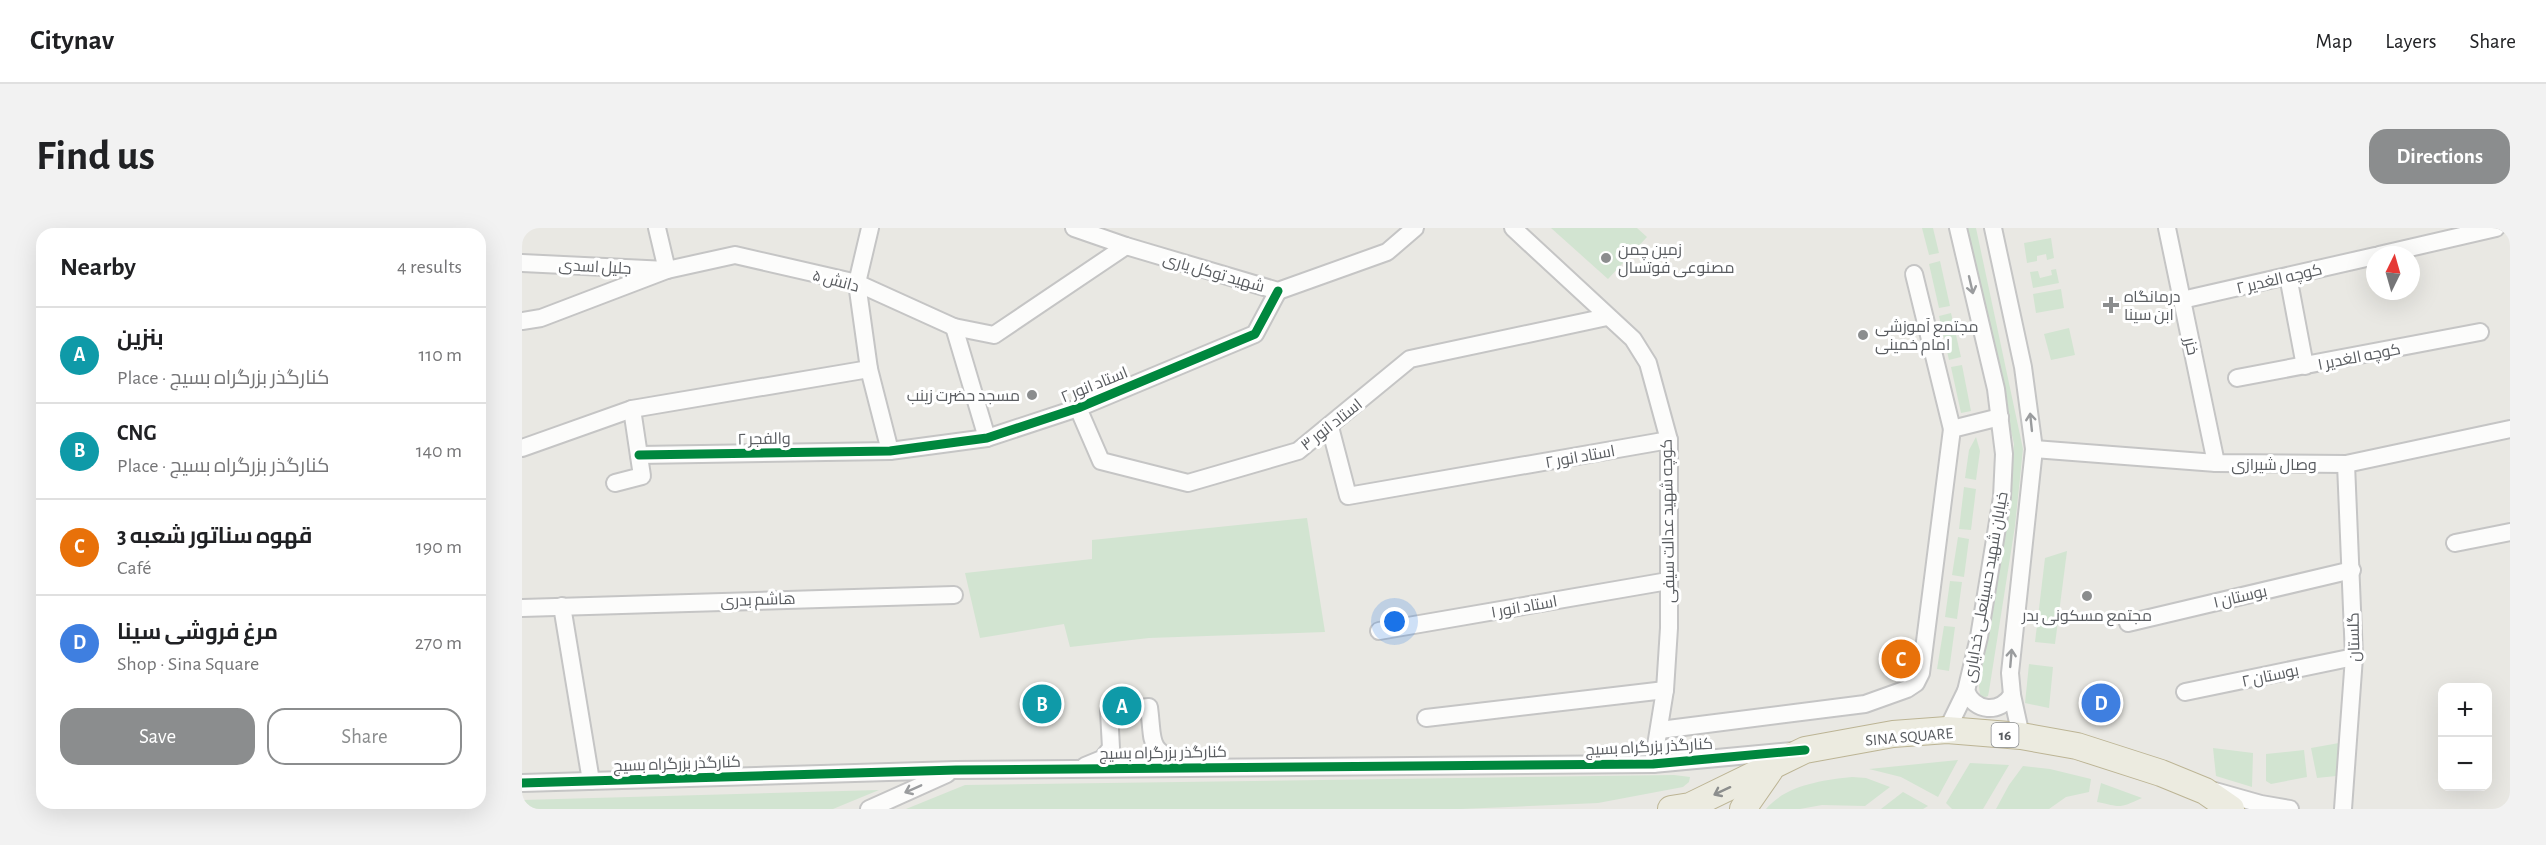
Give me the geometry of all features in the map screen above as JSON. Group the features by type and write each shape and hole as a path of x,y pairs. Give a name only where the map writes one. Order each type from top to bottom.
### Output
{"highway":[{"name":"SINA SQUARE","path":"1743,809 1772,768 1805,750 1893,734 1947,730 2021,736 2077,746 2176,779 2205,791 2231,809"},
{"name":"16","path":"1671,809 1690,806 1772,768"}],"street":[{"path":"657,228 667,270"},
{"path":"870,228 857,283 869,369 890,451"},
{"name":"شهید توکل یاری","path":"1074,228 1126,246 1278,291 1387,252 1415,228"},
{"name":"کوچه شهید عدالت سیفی","path":"1513,228 1633,339 1648,363 1669,440 1669,628 1665,690 1653,764"},
{"name":"خیابان شهید حسینعلی خدایاری","path":"1947,730 1966,691 1979,637 2002,497 2004,454 1996,389 1958,228"},
{"name":"خیابان شهید حسینعلی خدایاری","path":"1993,228 2023,367 2034,449 2012,649 2012,695 2021,736"},
{"name":"خزر","path":"2167,228 2216,464"},
{"name":"کوچه الغدیر ۲","path":"2417,246 2496,228"},
{"name":"دانش ۵","path":"522,321 541,318 667,270 735,255 857,283 954,327 994,335 1126,246"},
{"name":"کوچه الغدیر ۲","path":"2182,300 2366,258"},
{"name":"جلیل اسدی","path":"522,263 667,270"},
{"path":"1660,730 1865,704 1907,689 1916,683 1922,673 1952,429 1914,274"},
{"path":"2288,276 2305,366"},
{"name":"استاد انور ۲","path":"890,451 987,438 1078,408 1255,334 1278,291"},
{"name":"استاد انور ۳","path":"1078,408 1101,461 1188,483 1298,451 1410,359 1607,317"},
{"path":"954,327 987,438"},
{"name":"کوچه الغدیر ۱","path":"2237,378 2480,332"},
{"path":"522,448 632,409 869,369"},
{"path":"615,483 642,476 632,409"},
{"path":"1952,429 2000,417"},
{"name":"استاد انور ۲","path":"1330,427 1348,496 1669,440"},
{"name":"وصال شیرازی","path":"2034,449 2216,464 2346,464 2510,429"},
{"name":"والفجر ۲","path":"639,455 890,451"},
{"name":"گلستان","path":"2343,809 2354,657 2346,464"},
{"path":"2455,543 2510,532"},
{"name":"بوستان ۱","path":"2128,622 2352,570"},
{"name":"استاد انور ۱","path":"1379,631 1668,581"},
{"name":"هاشم بدری","path":"522,608 954,595"},
{"path":"562,606 591,781"},
{"name":"بوستان ۲","path":"2185,692 2354,657"},
{"path":"1426,718 1665,690"},
{"path":"1966,691 1974,703 1986,709 2004,705 2012,695"},
{"path":"1080,769 1102,759 1111,748 1109,711 1149,707 1154,747 1160,754 1186,766"},
{"name":"کنارگذر بزرگراه بسیج","path":"522,783 956,770 1186,766 1653,764 1805,750"},
{"path":"869,809 956,770"},
{"path":"2176,779 2261,804 2290,809"}],"green space":[{"name":"زمین چمن مصنوعی فوتسال","path":"1551,228 1637,228 1647,237 1608,279"},
{"path":"1922,228 1933,228 1939,253 1929,255"},
{"path":"1964,228 1976,228 2023,449 2015,526 1989,691 1988,696 1983,698 1980,695 1979,686 2005,524 2014,444"},
{"path":"2051,238 2054,258 2047,260 2046,254 2037,256 2037,261 2027,263 2024,243"},
{"path":"1940,261 1950,306 1939,308 1929,264"},
{"path":"2056,269 2059,283 2033,288 2030,272 2038,271 2040,278 2052,275 2051,270"},
{"path":"2061,289 2064,308 2036,313 2033,294"},
{"path":"1951,313 1961,357 1949,360 1939,316"},
{"path":"2069,328 2075,355 2051,360 2044,334"},
{"path":"1962,365 1971,411 1961,413 1951,367"},
{"path":"1976,437 1980,451 1976,480 1965,478 1969,450"},
{"path":"1964,487 1976,489 1971,530 1959,529"},
{"path":"1307,518 1325,632 1149,638 1070,647 1064,624 980,638 965,573 1092,559 1092,540"},
{"path":"1958,537 1969,539 1964,577 1952,575"},
{"path":"2067,551 2055,644 2035,642 2045,558"},
{"path":"1950,581 1962,582 1957,619 1945,617"},
{"path":"1944,626 1955,627 1949,671 1937,669"},
{"path":"2029,664 2053,667 2049,708 2025,703"},
{"path":"2339,743 2336,776 2317,778 2311,748"},
{"path":"2213,748 2253,753 2252,787 2216,776"},
{"path":"2304,750 2307,777 2271,784 2266,781 2266,754"},
{"path":"1958,760 1938,797 1901,777 1869,769"},
{"path":"1970,763 2009,765 1983,809 1952,809 1946,803"},
{"path":"2023,766 2050,769 2091,779 2089,792 2066,797 2049,809 1996,809"},
{"path":"1674,775 1690,777 1689,782 1683,787 1598,803 1461,809 906,809 965,785"},
{"path":"1852,777 1866,778 1890,787 1865,806 1822,805 1800,809 1766,809 1774,801 1794,789 1817,782"},
{"path":"2101,783 2142,798 2120,806 2097,802"},
{"path":"879,790 833,809 522,809 522,800"},
{"path":"1903,792 1928,806 1923,809 1881,809"}],"cycle path":[{"path":"639,455 890,451 987,438 1078,408 1255,334 1278,291"},
{"path":"522,783 956,770 1653,764 1805,750"}],"place":[{"name":"زمین چمن مصنوعی فوتسال","path":"1606,258"},
{"name":"درمانگاه ابن سینا","path":"2111,305"},
{"name":"مجتمع آموزشی امام خمینی","path":"1863,335"},
{"name":"مسجد حضرت زینب","path":"1032,395"},
{"name":"مجتمع مسکونی بدر","path":"2087,596"},
{"name":"قهوه سناتور شعبه 3","path":"1901,659"},
{"name":"مرغ فروشی سینا","path":"2101,703"},
{"name":"CNG","path":"1042,704"},
{"name":"بنزین","path":"1122,706"}]}
